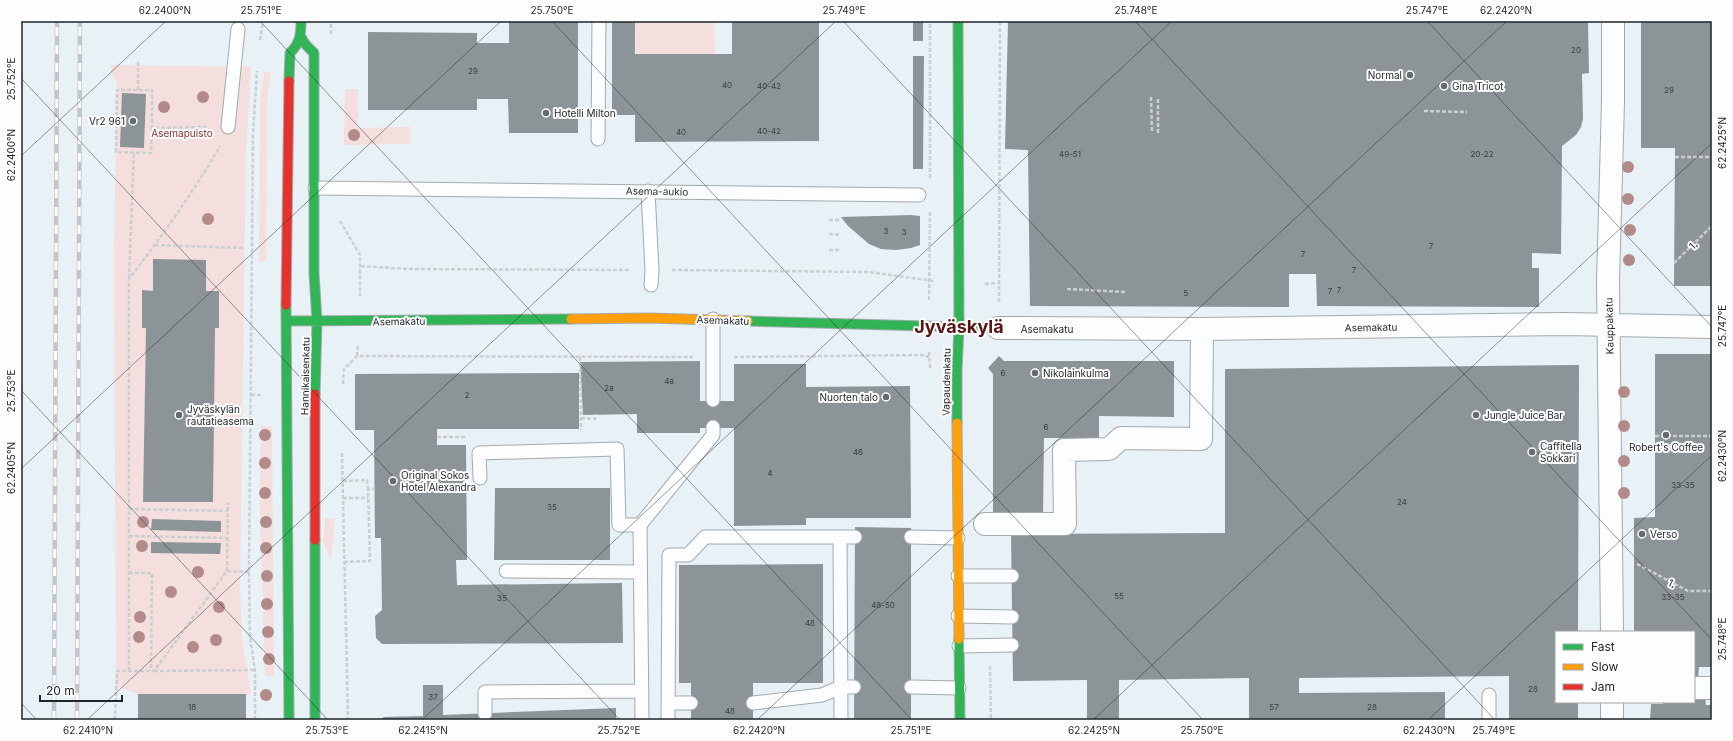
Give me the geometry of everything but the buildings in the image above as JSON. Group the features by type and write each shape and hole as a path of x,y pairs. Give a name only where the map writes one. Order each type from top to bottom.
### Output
{"street":[{"path":"301,21 301,37"},
{"name":"Vapaudenkatu","path":"958,21 959,327 956,370 960,720"},
{"name":"Kauppakatu","path":"1612,631 1609,326 1613,21"},
{"name":"Hannikaisenkatu","path":"301,37 305,44 314,53 314,273 318,321 315,395 315,720"},
{"name":"Hannikaisenkatu","path":"289,720 286,321 290,53 299,44 301,37"},
{"name":"Asemakatu","path":"286,321 649,318 998,328 1202,329 1566,324 1712,327"},
{"path":"985,524 1065,524 1064,450 1109,448 1121,438 1201,439 1202,329"},
{"path":"1695,688 1712,688"},
{"path":"1612,703 1612,720"}],"lane":[{"path":"598,139 599,21"},
{"path":"228,127 238,29"},
{"name":"Asema-aukio","path":"314,188 919,195"},
{"path":"648,191 652,270 651,285"},
{"path":"713,319 713,400"},
{"path":"642,720 640,525 713,435 713,428"},
{"path":"480,478 479,453 617,449 614,525 640,525"},
{"path":"668,720 669,555 688,555 705,537 855,537"},
{"path":"840,537 848,687 841,720"},
{"path":"911,537 958,538"},
{"path":"506,572 596,566 640,572"},
{"path":"958,576 1012,576"},
{"path":"958,616 1012,617"},
{"path":"959,646 1012,645"},
{"path":"753,702 822,695 848,687"},
{"path":"911,687 959,688"},
{"path":"485,714 485,692 641,691"},
{"path":"1489,695 1489,720"},
{"path":"668,703 691,703"}],"path":[{"path":"259,45 264,21"},
{"path":"930,21 930,180"},
{"path":"998,328 1000,21"},
{"path":"138,62 138,90"},
{"path":"255,720 255,670 250,638 249,572 253,134 257,68"},
{"path":"117,90 152,90 152,128 151,153 116,152 117,90"},
{"path":"1151,97 1152,134"},
{"path":"1158,97 1158,134"},
{"path":"1424,111 1467,112"},
{"path":"129,279 200,181 222,143 228,127 152,128"},
{"path":"129,671 129,279 134,152"},
{"path":"1675,157 1712,157"},
{"path":"929,306 930,203"},
{"path":"829,220 841,220"},
{"name":"1.","path":"1674,263 1712,226"},
{"path":"829,234 841,235"},
{"path":"155,245 245,248"},
{"path":"829,250 841,250"},
{"path":"1067,289 1126,292"},
{"path":"929,352 930,369"},
{"path":"342,388 344,369 357,356 712,357 924,355 929,358"},
{"path":"580,357 581,450"},
{"path":"581,418 595,418 596,414"},
{"path":"1655,436 1712,436"},
{"path":"342,450 348,720"},
{"path":"343,481 367,480 370,562 344,562"},
{"path":"368,489 375,489"},
{"path":"343,498 368,498"},
{"path":"152,671 227,571 228,503"},
{"path":"129,509 228,511"},
{"path":"129,536 228,538"},
{"name":"1.","path":"1634,563 1688,591 1712,591"},
{"path":"227,571 249,572"},
{"path":"129,573 152,573 152,671"},
{"path":"115,720 117,671 255,670"}],"green space":[{"path":"635,21 714,21 715,54 636,54"},
{"name":"Asemapuisto","path":"111,65 251,67 246,153 240,584 242,638 251,694 138,694 116,686 114,257 117,82 111,73"},
{"path":"264,71 271,73 267,101 266,261 259,261 260,101"},
{"path":"345,89 358,89 358,128 410,127 410,144 344,145"},
{"path":"261,426 272,427 274,676 265,676 260,504"},
{"path":"325,518 335,519 331,561 323,541"}],"railway":[{"path":"54,720 57,21"},
{"path":"77,720 80,21"}],"traffic: fast":[{"path":"289,81 290,53 296,46 299,38 301,21"},
{"path":"957,423 959,327 958,21"},
{"path":"301,37 305,44 314,53 314,273 317,321 315,394"},
{"path":"286,305 289,720"},
{"path":"286,321 571,319"},
{"path":"748,321 998,328"},
{"path":"315,540 315,720"},
{"path":"959,639 960,720"}],"traffic: slow":[{"path":"571,319 649,318 748,321"},
{"path":"957,423 959,639"}],"traffic: jam":[{"path":"286,305 289,81"},
{"path":"315,394 315,540"}],"place":[{"name":"Normal","path":"1410,75"},
{"name":"Gina Tricot","path":"1444,86"},
{"name":"Hotelli Milton","path":"546,113"},
{"name":"Vr2 961","path":"133,121"},
{"name":"Nikolainkulma","path":"1035,373"},
{"name":"Nuorten talo","path":"886,397"},
{"name":"Jyväskylän rautatieasema","path":"179,415"},
{"name":"Jungle Juice Bar","path":"1476,415"},
{"name":"Robert's Coffee","path":"1666,435"},
{"name":"Caffitella Sokkari","path":"1532,452"},
{"name":"Original Sokos Hotel Alexandra","path":"393,481"},
{"name":"Verso","path":"1642,534"}],"district":[{"name":"Jyväskylä","path":"959,327"}]}
